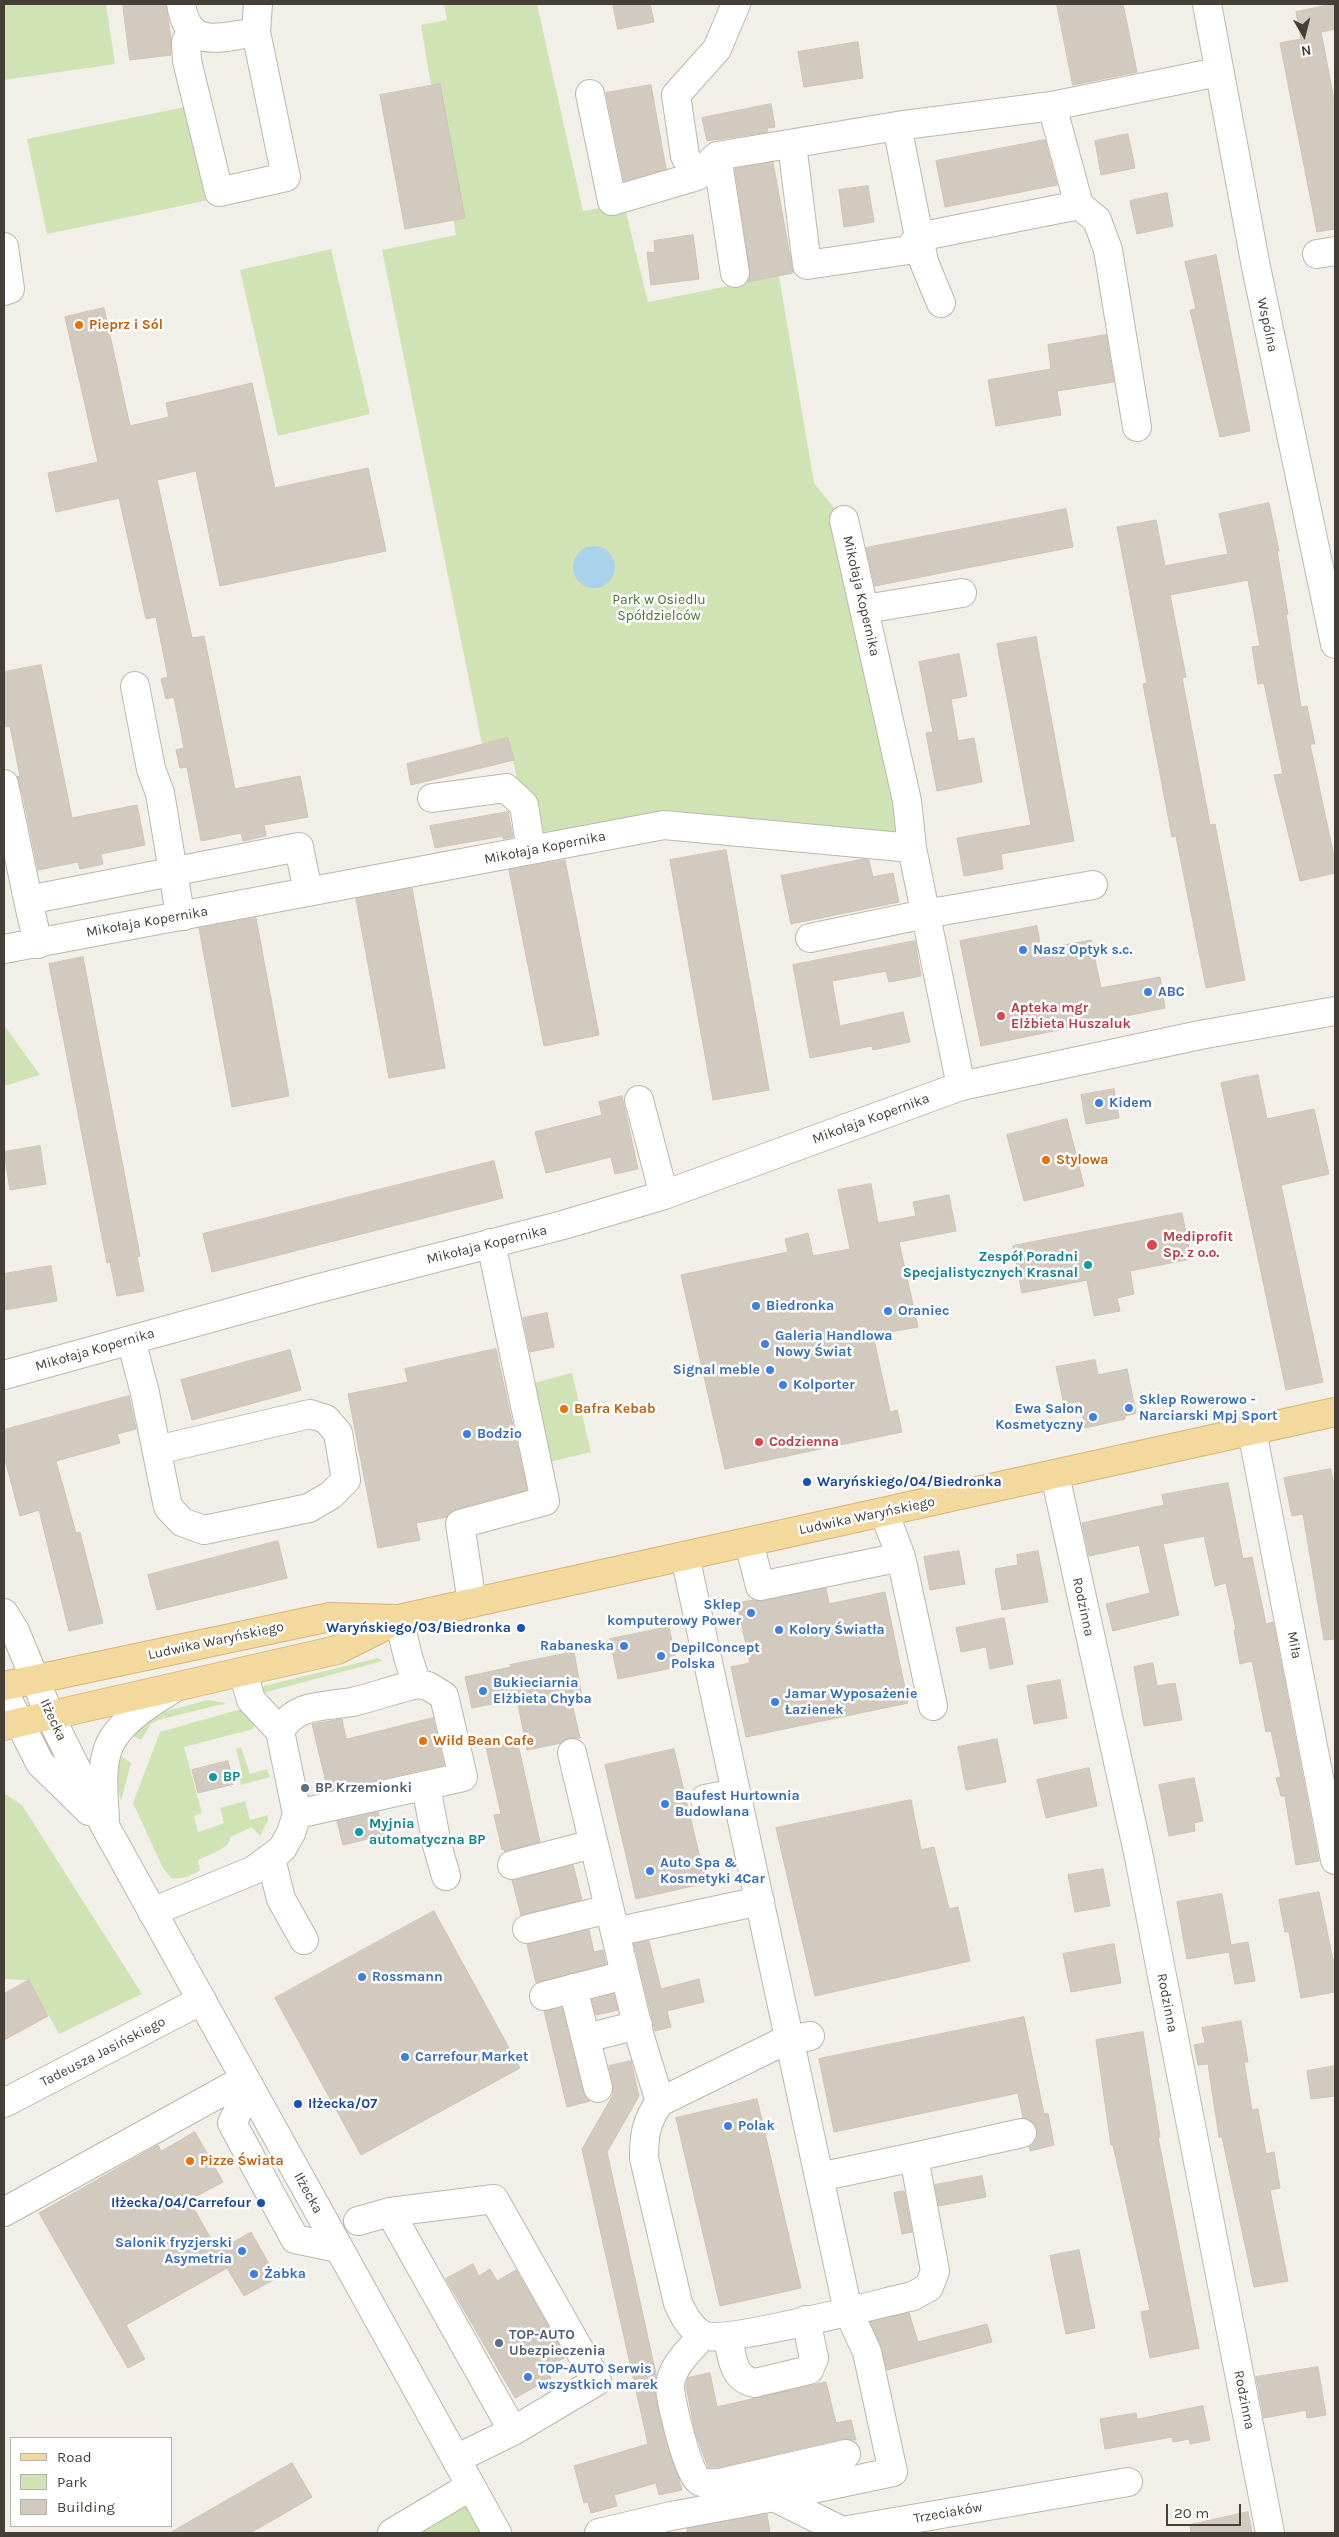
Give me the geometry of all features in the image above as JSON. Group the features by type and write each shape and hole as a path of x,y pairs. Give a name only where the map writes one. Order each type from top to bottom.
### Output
{"main road":[{"name":"Ludwika Waryńskiego","path":"12,1724 336,1650 400,1619 1335,1412"},
{"name":"Ludwika Waryńskiego","path":"4,1686 330,1617 400,1619"}],"street":[{"path":"181,4 184,20 192,30 209,38 256,32"},
{"path":"192,30 186,42 187,61 219,192 286,177 256,32 258,4"},
{"name":"Wspólna","path":"1207,4 1218,72 1283,400 1335,644"},
{"path":"697,176 685,156 676,94 717,49 736,6"},
{"path":"590,94 612,201 697,176 717,156 897,126 1052,106 1218,72"},
{"path":"1052,106 1079,205 1097,220 1108,250 1137,427"},
{"path":"897,126 921,250 941,302"},
{"path":"792,144 808,265 909,250 921,250 1079,205"},
{"path":"717,156 735,273"},
{"path":"4,247 10,289 4,291"},
{"name":"Mikołaja Kopernika","path":"844,520 907,801 912,848 960,1086"},
{"path":"865,609 962,593"},
{"path":"135,686 151,769 160,793 173,871 184,916"},
{"path":"4,784 38,944"},
{"path":"432,798 506,788 524,805 531,850"},
{"name":"Mikołaja Kopernika","path":"4,949 664,825 912,848"},
{"path":"28,900 299,847 308,892"},
{"path":"810,938 925,914 1093,885"},
{"name":"Mikołaja Kopernika","path":"4,1375 201,1320 563,1225 664,1195 960,1086 1200,1035 1335,1011"},
{"path":"639,1100 664,1195"},
{"path":"472,1603 460,1524 545,1500 491,1243"},
{"path":"131,1340 145,1392 168,1507 182,1522 204,1530 309,1508 331,1495 346,1480 338,1433 326,1419 310,1414 157,1450"},
{"name":"Miła","path":"1252,1431 1335,1860"},
{"name":"Rodzinna","path":"1055,1474 1138,1857 1270,2533"},
{"path":"884,1512 901,1557 933,1706"},
{"path":"749,1542 760,1586 901,1557"},
{"path":"599,2533 671,2516 893,2472 867,2352 848,2311 819,2178 800,2038 740,1777 685,1556"},
{"name":"Iłżecka","path":"4,1613 15,1631 50,1716 105,1826 497,2533"},
{"path":"400,1619 408,1658 416,1684"},
{"path":"152,1912 254,1870 282,1849 291,1833 297,1814 280,1731 251,1700 243,1672"},
{"path":"280,1731 287,1719 305,1710 352,1702 416,1684 438,1690 444,1696 463,1777 297,1814"},
{"name":"Ludwika Waryńskiego","path":"105,1826 104,1774 112,1740 141,1709 175,1688"},
{"name":"Iłżecka","path":"4,1692 12,1724 40,1763 105,1826"},
{"path":"572,1753 625,1975 660,2102"},
{"path":"705,1799 740,1777"},
{"path":"426,1786 437,1846 446,1876"},
{"path":"512,1865 593,1844"},
{"path":"270,1859 281,1899 304,1940"},
{"path":"527,1928 769,1909"},
{"path":"544,1996 625,1975"},
{"path":"573,1988 598,2088"},
{"name":"Tadeusza Jasińskiego","path":"4,2103 202,2000"},
{"path":"586,2038 638,2025"},
{"path":"800,2038 782,2042 660,2102 649,2117 644,2134 644,2158 678,2302 686,2320 716,2336 736,2372 746,2382 755,2383 809,2370 814,2358 806,2320"},
{"path":"4,2212 247,2083"},
{"path":"819,2178 1022,2133"},
{"path":"846,2454 724,2482 710,2484 699,2481 692,2474 687,2462 670,2386 674,2372 716,2336 848,2311 913,2296 929,2287 935,2271 934,2254 914,2157"},
{"path":"358,2221 390,2212 494,2199 597,2381 513,2431 456,2459"},
{"path":"390,2212 513,2431"},
{"name":"Trzeciaków","path":"774,2497 807,2526 842,2532 1128,2482"},
{"path":"392,2533 471,2486"}],"green space":[{"path":"4,4 106,4 115,64 4,80"},
{"name":"Park w Osiedlu Spółdzielców","path":"444,4 537,4 583,211 624,204 648,302 779,276 814,483 844,520 912,848 664,825 531,850 509,739 482,744 382,250 456,235 421,25 447,20"},
{"path":"190,106 209,200 47,234 27,139"},
{"path":"331,249 370,414 278,436 240,270"},
{"path":"4,1025 40,1075 4,1086"},
{"path":"572,1373 591,1452 546,1463 526,1385"},
{"path":"378,1658 383,1661 259,1694 264,1686"},
{"path":"207,1700 227,1703 158,1720 151,1724 141,1740 128,1733 152,1715"},
{"path":"241,1709 254,1725 253,1729 184,1747 202,1813 194,1816 198,1832 224,1823 220,1808 245,1801 250,1820 268,1815 268,1820 260,1836 252,1827 231,1837 227,1845 220,1850 198,1860 200,1870 197,1872 182,1878 171,1878 163,1868 133,1803 160,1732"},
{"path":"241,1747 250,1774 267,1769 270,1777 241,1785 239,1774 242,1773 236,1749"},
{"path":"118,1754 131,1763 121,1801 116,1781"},
{"path":"4,1793 22,1805 142,1994 59,2034 29,1980 4,1979"},
{"path":"471,2486 497,2533 399,2533"}],"water":[{"path":"598,546 606,549 612,555 615,567 612,579 606,585 590,588 582,585 576,579 573,563 576,555 582,549"}],"building":[{"path":"123,4 166,4 171,39 171,55 130,60"},
{"path":"613,4 650,4 654,22 618,29"},
{"path":"1057,4 1123,4 1137,72 1073,85"},
{"path":"1335,4 1335,29 1321,32 1335,105 1335,229 1317,232 1280,43 1301,39 1296,12"},
{"path":"858,42 863,78 804,87 798,52"},
{"path":"440,84 465,218 405,229 380,95"},
{"path":"651,85 666,169 624,181 606,93"},
{"path":"771,104 775,127 767,128 768,132 707,141 702,118"},
{"path":"1128,134 1135,168 1101,175 1095,141"},
{"path":"1045,140 1057,185 945,207 936,161"},
{"path":"773,162 793,273 747,282 750,271 735,169"},
{"path":"868,186 874,222 844,227 839,190"},
{"path":"1167,193 1173,226 1137,234 1130,201"},
{"path":"693,235 699,279 651,285 647,252 655,253 654,241"},
{"path":"1216,255 1250,431 1220,437 1190,310 1196,309 1185,262"},
{"path":"104,308 130,426 169,417 166,403 252,383 275,488 368,468 386,551 220,586 196,471 157,480 192,638 204,636 235,789 300,776 308,817 264,825 266,836 243,841 241,833 201,841 187,767 180,768 176,750 184,748 174,697 166,699 161,679 168,677 156,617 146,619 119,498 56,512 48,473 98,462 65,317"},
{"path":"1106,335 1114,382 1057,391 1061,415 996,426 988,380 1051,369 1048,345"},
{"path":"1269,503 1279,551 1277,551 1301,707 1307,706 1315,744 1310,744 1335,861 1335,873 1300,881 1274,775 1283,774 1264,683 1258,684 1252,647 1260,646 1248,580 1170,595 1186,677 1182,678 1210,825 1215,824 1245,980 1206,988 1176,836 1172,837 1143,684 1147,683 1117,527 1156,520 1165,566 1228,554 1219,514"},
{"path":"1066,509 1073,547 875,586 866,548"},
{"path":"1036,637 1074,841 1001,854 1003,869 964,876 957,838 1031,825 997,644"},
{"path":"959,654 967,696 951,699 958,741 974,738 982,782 937,791 926,733 933,732 919,662"},
{"path":"41,665 72,818 137,805 145,845 101,854 103,864 80,869 78,862 38,870 23,796 17,777 20,776 10,726 4,727 4,672"},
{"path":"508,738 514,760 411,785 407,764"},
{"path":"508,812 513,837 503,839 503,836 435,848 430,826"},
{"path":"726,850 769,1090 713,1100 670,860"},
{"path":"864,859 869,860 873,877 893,873 899,902 791,924 781,876"},
{"path":"565,860 599,1035 544,1046 509,870"},
{"path":"412,888 445,1068 389,1078 356,899"},
{"path":"256,918 289,1096 232,1107 199,928"},
{"path":"1037,926 1041,949 1091,940 1101,988 1160,977 1165,1008 981,1046 960,941"},
{"path":"915,941 921,976 889,982 886,971 832,981 840,1026 903,1012 910,1042 873,1050 872,1046 810,1058 793,965"},
{"path":"83,957 140,1256 137,1257 144,1291 117,1296 110,1262 107,1263 49,964"},
{"path":"1258,1075 1267,1119 1314,1109 1329,1174 1281,1185 1323,1382 1286,1390 1221,1083"},
{"path":"1114,1089 1119,1118 1086,1124 1081,1095"},
{"path":"622,1096 638,1169 615,1174 611,1157 546,1173 535,1132 602,1115 599,1102"},
{"name":"Stylowa","path":"1067,1119 1084,1186 1024,1201 1007,1135"},
{"path":"40,1146 46,1184 10,1190 4,1152"},
{"path":"494,1161 503,1198 212,1272 203,1234"},
{"name":"Galeria Handlowa Nowy Świat","path":"871,1184 878,1223 916,1216 913,1202 949,1195 956,1231 899,1242 918,1327 873,1335 890,1412 897,1410 902,1432 725,1469 681,1275 788,1252 785,1239 808,1233 813,1256 850,1249 838,1190"},
{"name":"Zespół Poradni Specjalistycznych Krasnal","path":"1182,1213 1191,1259 1130,1271 1134,1294 1117,1298 1120,1311 1094,1316 1087,1280 1022,1293 1013,1246"},
{"path":"51,1266 57,1301 4,1310 4,1274"},
{"path":"547,1313 554,1347 530,1352 523,1318"},
{"path":"496,1349 527,1490 456,1509 447,1517 416,1523 420,1540 378,1548 348,1394 408,1382 405,1369"},
{"path":"290,1350 301,1390 192,1420 181,1380"},
{"path":"1095,1360 1098,1375 1127,1369 1136,1413 1125,1416 1125,1419 1085,1428 1080,1401 1064,1405 1056,1367"},
{"path":"129,1396 136,1429 117,1434 120,1443 56,1461 76,1533 80,1532 103,1623 69,1631 39,1510 20,1516 4,1456 4,1430"},
{"path":"1331,1469 1335,1491 1335,1639 1324,1640 1303,1514 1292,1516 1284,1478"},
{"path":"1228,1483 1243,1559 1252,1557 1266,1624 1273,1622 1319,1861 1296,1865 1285,1796 1281,1796 1276,1778 1281,1777 1271,1731 1266,1732 1252,1661 1240,1664 1234,1630 1236,1630 1226,1583 1215,1586 1204,1536 1163,1544 1179,1615 1113,1631 1106,1604 1150,1593 1139,1545 1089,1556 1082,1523 1164,1505 1162,1495"},
{"path":"278,1541 287,1578 157,1610 148,1575"},
{"path":"959,1551 965,1584 930,1590 924,1557"},
{"path":"1038,1551 1048,1602 1002,1610 995,1569 1018,1565 1017,1555"},
{"path":"826,1588 829,1604 885,1592 908,1703 746,1737 731,1667 750,1663 737,1603 753,1600 763,1601"},
{"path":"1004,1618 1013,1664 990,1669 986,1647 961,1652 956,1628"},
{"path":"669,1627 677,1667 618,1679 610,1639"},
{"path":"574,1652 582,1697 571,1699 580,1738 569,1738 561,1743 527,1750 517,1699 472,1708 465,1677 511,1667 510,1665"},
{"path":"1153,1663 1157,1686 1175,1683 1182,1720 1144,1726 1134,1667"},
{"path":"1060,1680 1067,1718 1034,1724 1027,1686"},
{"path":"433,1718 444,1765 328,1791 312,1724 342,1719 346,1739"},
{"path":"997,1739 1006,1782 966,1790 958,1747"},
{"path":"517,1740 540,1842 505,1852 504,1849 502,1850 494,1815 501,1814 486,1747"},
{"path":"674,1749 706,1883 636,1899 605,1765"},
{"name":"BP","path":"228,1761 234,1784 198,1793 192,1770"},
{"path":"1089,1768 1097,1806 1046,1818 1037,1780"},
{"path":"1194,1778 1203,1821 1194,1823 1195,1831 1169,1836 1159,1785"},
{"path":"911,1800 921,1850 934,1847 949,1909 958,1907 970,1961 815,1996 776,1828"},
{"name":"Myjnia automatyczna BP","path":"378,1812 384,1835 343,1845 337,1821"},
{"path":"573,1865 582,1900 521,1915 512,1880"},
{"path":"1103,1869 1110,1906 1075,1912 1068,1875"},
{"path":"1319,1892 1333,1960 1335,1959 1335,1992 1301,1998 1289,1932 1285,1932 1279,1900"},
{"path":"1222,1894 1231,1945 1248,1942 1255,1981 1235,1984 1229,1952 1187,1959 1177,1902"},
{"path":"434,1911 520,2068 361,2155 275,1998"},
{"path":"589,1930 594,1952 603,1950 606,1964 536,1983 527,1944"},
{"path":"649,1941 661,1989 699,1979 704,2002 667,2011 671,2027 655,2031 634,1944"},
{"path":"1114,1944 1121,1983 1071,1992 1063,1954"},
{"path":"29,1980 48,2016 4,2040 4,1994"},
{"path":"614,1994 618,2010 596,2015 592,2000"},
{"path":"562,2008 583,2092 590,2101 567,2107 544,2011"},
{"path":"1024,2017 1044,2114 1048,2113 1054,2145 1030,2151 1029,2146 1037,2138 1037,2130 1033,2122 1023,2118 1018,2093 834,2132 819,2059"},
{"path":"1241,2021 1248,2062 1244,2062 1252,2110 1258,2109 1266,2154 1274,2152 1280,2188 1270,2190 1288,2281 1254,2287 1222,2137 1219,2137 1208,2064 1198,2065 1194,2045 1205,2043 1202,2028"},
{"path":"1143,2032 1160,2137 1158,2137 1199,2348 1150,2358 1141,2312 1150,2310 1113,2145 1111,2145 1096,2040"},
{"path":"631,2061 639,2096 607,2152 656,2374 654,2387 658,2409 682,2490 659,2495 656,2483 614,2495 617,2506 591,2513 588,2502 584,2503 574,2466 648,2444 582,2149 613,2095 613,2084 609,2066"},
{"path":"1335,2066 1335,2096 1311,2099 1307,2071"},
{"path":"757,2099 801,2288 720,2306 676,2118"},
{"path":"195,2132 223,2182 189,2200 218,2251 251,2232 277,2278 244,2296 227,2268 126,2325 145,2359 128,2368 39,2213 158,2145 161,2151"},
{"path":"982,2176 986,2197 939,2206 935,2185"},
{"path":"904,2191 912,2232 902,2234 894,2193"},
{"path":"1079,2250 1095,2328 1066,2334 1050,2256"},
{"path":"473,2264 479,2276 490,2269 497,2281 516,2270 566,2357 545,2368 551,2378 515,2398 446,2279"},
{"path":"909,2313 918,2342 987,2324 992,2342 887,2370 881,2346 870,2322"},
{"path":"1318,2367 1326,2415 1307,2418 1306,2410 1264,2418 1256,2377"},
{"path":"710,2373 717,2407 826,2382 836,2423 851,2420 856,2440 842,2439 721,2467 708,2467 695,2432 686,2386 688,2378"},
{"path":"1203,2406 1210,2440 1190,2444 1189,2439 1173,2442 1172,2437 1105,2449 1100,2419 1136,2413 1137,2419"},
{"path":"292,2463 312,2497 280,2516 250,2533 170,2533"},
{"path":"1248,2512 1252,2533 1191,2533 1190,2525"},
{"path":"767,2514 770,2533 687,2533 687,2529"}],"place":[{"name":"Pieprz i Sól","path":"79,325"},
{"name":"Nasz Optyk s.c.","path":"1023,950"},
{"name":"ABC","path":"1148,992"},
{"name":"Apteka mgr Elżbieta Huszaluk","path":"1001,1016"},
{"name":"Kidem","path":"1099,1103"},
{"name":"Stylowa","path":"1046,1160"},
{"name":"Mediprofit Sp. z o.o.","path":"1152,1245"},
{"name":"Zespół Poradni Specjalistycznych Krasnal","path":"1088,1265"},
{"name":"Biedronka","path":"756,1306"},
{"name":"Oraniec","path":"888,1311"},
{"name":"Galeria Handlowa Nowy Świat","path":"765,1344"},
{"name":"Signal meble","path":"770,1370"},
{"name":"Kolporter","path":"783,1385"},
{"name":"Sklep Rowerowo - Narciarski Mpj Sport","path":"1129,1408"},
{"name":"Bafra Kebab","path":"564,1409"},
{"name":"Ewa Salon Kosmetyczny","path":"1093,1417"},
{"name":"Bodzio","path":"467,1434"},
{"name":"Codzienna","path":"759,1442"},
{"name":"Waryńskiego/04/Biedronka","path":"807,1482"},
{"name":"Sklep komputerowy Power","path":"751,1613"},
{"name":"Waryńskiego/03/Biedronka","path":"521,1628"},
{"name":"Kolory Światła","path":"779,1630"},
{"name":"Rabaneska","path":"624,1646"},
{"name":"DepilConcept Polska","path":"661,1656"},
{"name":"Bukieciarnia Elżbieta Chyba","path":"483,1691"},
{"name":"Jamar Wyposażenie Łazienek","path":"775,1702"},
{"name":"Wild Bean Cafe","path":"423,1741"},
{"name":"BP","path":"213,1777"},
{"name":"BP Krzemionki","path":"305,1788"},
{"name":"Baufest Hurtownia Budowlana","path":"665,1804"},
{"name":"Myjnia automatyczna BP","path":"359,1832"},
{"name":"Auto Spa & Kosmetyki 4Car","path":"650,1871"},
{"name":"Rossmann","path":"362,1977"},
{"name":"Carrefour Market","path":"405,2057"},
{"name":"Iłżecka/07","path":"298,2104"},
{"name":"Polak","path":"728,2126"},
{"name":"Pizze Świata","path":"190,2161"},
{"name":"Iłżecka/04/Carrefour","path":"261,2203"},
{"name":"Salonik fryzjerski Asymetria","path":"242,2251"},
{"name":"Żabka","path":"254,2274"},
{"name":"TOP-AUTO Ubezpieczenia","path":"499,2343"},
{"name":"TOP-AUTO Serwis wszystkich marek","path":"528,2377"}]}
